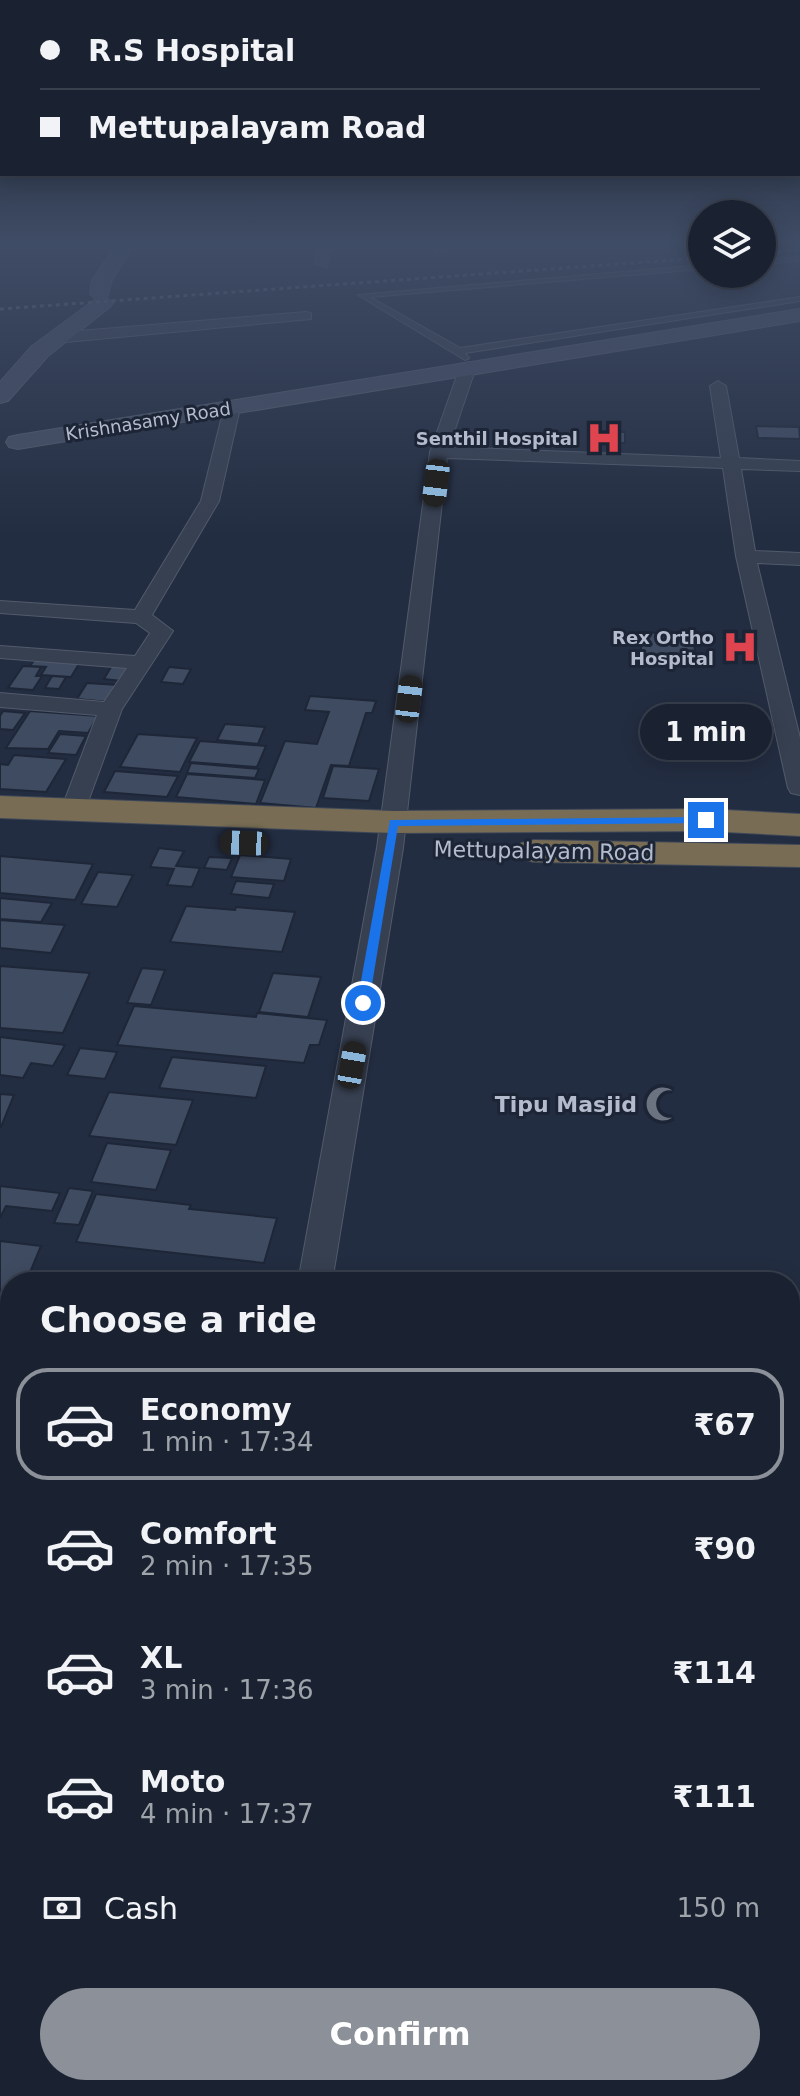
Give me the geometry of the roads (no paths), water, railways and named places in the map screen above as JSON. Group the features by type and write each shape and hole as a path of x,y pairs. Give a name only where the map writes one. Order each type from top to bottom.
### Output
{"highway":[{"name":"Mettupalayam Road","path":"0,807 392,835 800,856"},
{"name":"Mettupalayam Road","path":"0,832 392,835 706,820 800,825"}],"main road":[{"path":"7,411 40,351 49,343"},
{"path":"7,411 52,343"},
{"path":"7,411 464,358 564,343"},
{"name":"Krishnasamy Road","path":"7,411 232,408 464,358 583,343"}],"street":[{"path":"317,1272 392,835 439,452 464,358"},
{"path":"718,386 746,556 800,788"},
{"path":"141,617 210,501 232,408"},
{"path":"439,452 800,466"},
{"path":"746,556 800,559"},
{"path":"0,607 141,617 162,631 111,709 73,810"},
{"path":"0,652 141,663"},
{"path":"0,700 111,709"}],"lane":[{"path":"439,343 464,358 550,343"}],"place":[{"name":"Senthil Hospital","path":"604,438"},
{"name":"Rex Ortho Hospital","path":"740,647"},
{"name":"Tipu Masjid","path":"663,1104"}]}
